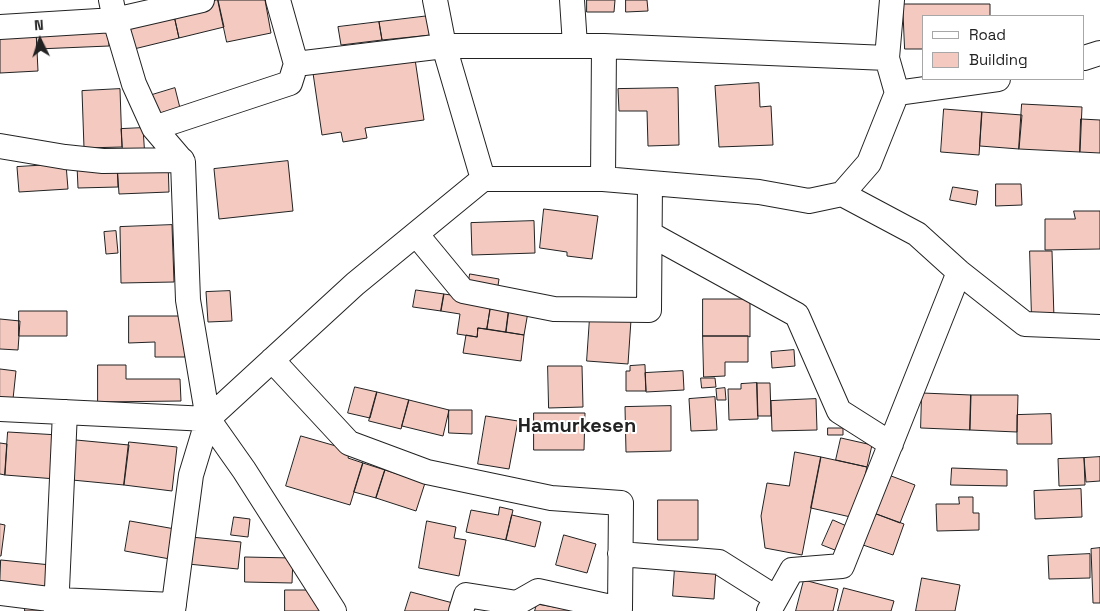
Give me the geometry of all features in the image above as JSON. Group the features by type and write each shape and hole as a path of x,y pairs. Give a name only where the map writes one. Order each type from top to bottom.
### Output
{"street":[{"path":"0,27 113,10 202,0"},
{"path":"154,128 290,83 296,64 278,0"},
{"path":"435,0 444,46 483,179"},
{"path":"572,0 574,45"},
{"path":"0,593 56,606 173,608 191,475 208,419 355,284 483,179 603,179 759,192 809,201 842,194 869,163 897,93 887,58 892,0"},
{"path":"113,10 134,84 154,128 182,160 188,300 208,419 244,470 334,611"},
{"path":"296,64 444,46 574,45 887,58"},
{"path":"603,179 604,46"},
{"path":"1085,58 1100,53"},
{"path":"897,93 991,80"},
{"path":"0,146 103,161 182,160"},
{"path":"416,234 463,291 554,309 649,310 650,183"},
{"path":"842,194 917,234 959,272 1025,324 1100,327"},
{"path":"650,234 797,315 839,411 890,444"},
{"path":"620,554 719,562 772,605 792,570 842,566 959,272"},
{"path":"272,360 348,443 428,472 552,498 621,503 620,609 538,591 518,603 466,595 461,611"},
{"path":"0,409 208,419"},
{"path":"56,606 65,412"}],"building":[{"path":"218,0 265,0 271,33 227,42"},
{"path":"218,0 224,27 179,38 173,11"},
{"path":"587,0 615,0 614,12 587,12"},
{"path":"626,0 647,0 648,11 626,12"},
{"path":"903,4 990,4 990,15 922,15 922,49 905,49"},
{"path":"173,11 179,38 134,49 127,21"},
{"path":"429,16 431,35 382,40 379,22"},
{"path":"379,22 382,40 341,45 338,27"},
{"path":"108,27 109,46 37,49 36,30"},
{"path":"36,30 38,71 0,73 0,32"},
{"path":"415,59 424,120 365,128 367,138 343,142 341,132 322,135 313,73"},
{"path":"759,83 760,107 771,106 773,145 719,147 715,86"},
{"path":"175,88 180,108 157,114 152,95"},
{"path":"678,88 679,145 648,146 647,111 619,111 618,89"},
{"path":"120,89 122,147 84,148 82,91"},
{"path":"1022,104 1082,107 1080,152 1019,149"},
{"path":"944,109 982,112 979,155 941,152"},
{"path":"982,112 1022,115 1019,149 980,146"},
{"path":"1081,119 1100,120 1100,153 1080,152"},
{"path":"143,128 145,158 123,159 121,129"},
{"path":"168,161 169,192 119,194 117,163"},
{"path":"288,161 293,211 219,219 214,169"},
{"path":"117,163 118,187 78,188 77,165"},
{"path":"66,164 68,189 19,192 17,167"},
{"path":"996,184 1021,184 1022,205 996,206"},
{"path":"953,187 978,191 976,205 950,200"},
{"path":"544,209 598,216 592,259 567,256 567,252 540,248"},
{"path":"1074,211 1100,211 1100,249 1045,250 1045,219 1075,219"},
{"path":"534,221 535,253 472,255 471,223"},
{"path":"172,225 174,282 121,283 120,227"},
{"path":"116,231 118,253 106,254 104,232"},
{"path":"1030,251 1052,251 1054,319 1032,320"},
{"path":"470,274 499,279 497,292 468,287"},
{"path":"416,290 444,294 441,311 413,307"},
{"path":"230,291 232,321 208,322 206,292"},
{"path":"444,294 491,301 487,329 478,328 477,337 457,334 460,314 441,311"},
{"path":"703,299 750,299 750,337 703,336"},
{"path":"491,307 509,309 506,332 487,329"},
{"path":"509,309 528,312 524,335 506,332"},
{"path":"19,311 67,311 67,336 19,336"},
{"path":"129,316 184,316 185,357 155,357 155,342 129,343"},
{"path":"590,317 631,320 628,364 587,361"},
{"path":"0,319 20,321 18,350 0,349"},
{"path":"478,328 524,335 521,361 463,353 466,335 477,337"},
{"path":"703,336 748,336 748,362 725,362 725,376 704,377"},
{"path":"794,350 795,366 772,368 771,352"},
{"path":"98,365 126,365 126,379 180,379 181,401 98,402"},
{"path":"645,365 646,391 626,391 626,371 630,371 630,366"},
{"path":"548,366 582,366 583,407 549,408"},
{"path":"0,369 16,371 13,399 0,397"},
{"path":"683,371 684,390 646,392 645,373"},
{"path":"701,378 715,378 716,387 702,388"},
{"path":"757,383 758,419 729,420 728,389 741,389 741,384"},
{"path":"757,383 770,383 771,416 758,416"},
{"path":"355,387 377,392 370,418 348,413"},
{"path":"725,388 726,400 717,400 716,389"},
{"path":"377,392 409,400 401,429 369,421"},
{"path":"922,393 971,395 970,430 921,428"},
{"path":"971,395 1018,395 1017,432 970,430"},
{"path":"715,397 717,430 691,431 689,399"},
{"path":"816,399 817,430 772,431 771,401"},
{"path":"409,400 449,410 443,436 402,426"},
{"path":"671,406 671,451 626,452 625,407"},
{"path":"449,410 472,410 472,434 449,433"},
{"path":"534,413 585,413 584,450 534,450"},
{"path":"1051,414 1052,444 1017,444 1017,415"},
{"path":"486,416 518,421 509,469 478,464"},
{"path":"828,428 843,428 843,435 828,435"},
{"path":"8,432 59,435 56,479 5,475"},
{"path":"301,436 350,450 348,458 363,463 350,505 286,486"},
{"path":"841,438 872,445 867,467 836,460"},
{"path":"76,440 129,445 124,485 72,480"},
{"path":"129,442 177,447 172,491 124,485"},
{"path":"0,443 7,444 5,475 0,474"},
{"path":"795,452 821,457 802,555 765,548 761,516 767,483 789,486"},
{"path":"821,457 867,467 855,518 811,508"},
{"path":"1100,457 1100,481 1086,482 1084,458"},
{"path":"1084,458 1085,485 1059,486 1058,459"},
{"path":"363,463 385,470 376,498 354,492"},
{"path":"952,468 1007,470 1007,486 951,485"},
{"path":"385,470 425,483 416,511 376,498"},
{"path":"886,474 915,485 900,523 871,512"},
{"path":"1081,489 1082,517 1035,519 1034,491"},
{"path":"959,497 973,497 973,513 979,513 979,530 937,531 936,504 959,504"},
{"path":"658,500 698,500 698,540 658,540"},
{"path":"500,507 513,510 506,540 466,532 471,510 498,515"},
{"path":"871,512 904,524 893,555 860,544"},
{"path":"512,515 541,522 535,547 506,540"},
{"path":"234,517 250,519 248,537 231,535"},
{"path":"833,520 851,528 840,552 822,545"},
{"path":"130,521 175,529 170,559 125,551"},
{"path":"427,521 456,527 454,538 466,540 459,576 419,568"},
{"path":"0,524 5,525 1,556 0,556"},
{"path":"564,535 596,544 587,573 556,565"},
{"path":"191,537 241,542 238,569 188,564"},
{"path":"1100,548 1100,603 1093,603 1091,549"},
{"path":"1090,554 1090,578 1049,579 1048,556"},
{"path":"245,557 293,558 292,583 245,582"},
{"path":"1,560 51,565 49,593 0,588"},
{"path":"675,567 716,569 714,599 673,596"},
{"path":"922,578 960,585 955,611 916,611"},
{"path":"804,580 838,589 833,611 796,611"},
{"path":"844,588 894,601 891,611 838,611"},
{"path":"285,590 310,590 323,611 285,611"},
{"path":"411,592 453,603 451,611 405,611"},
{"path":"537,604 577,611 535,611"},
{"path":"25,605 52,611 25,611"}],"district":[{"name":"Hamurkesen","path":"577,427"}]}
